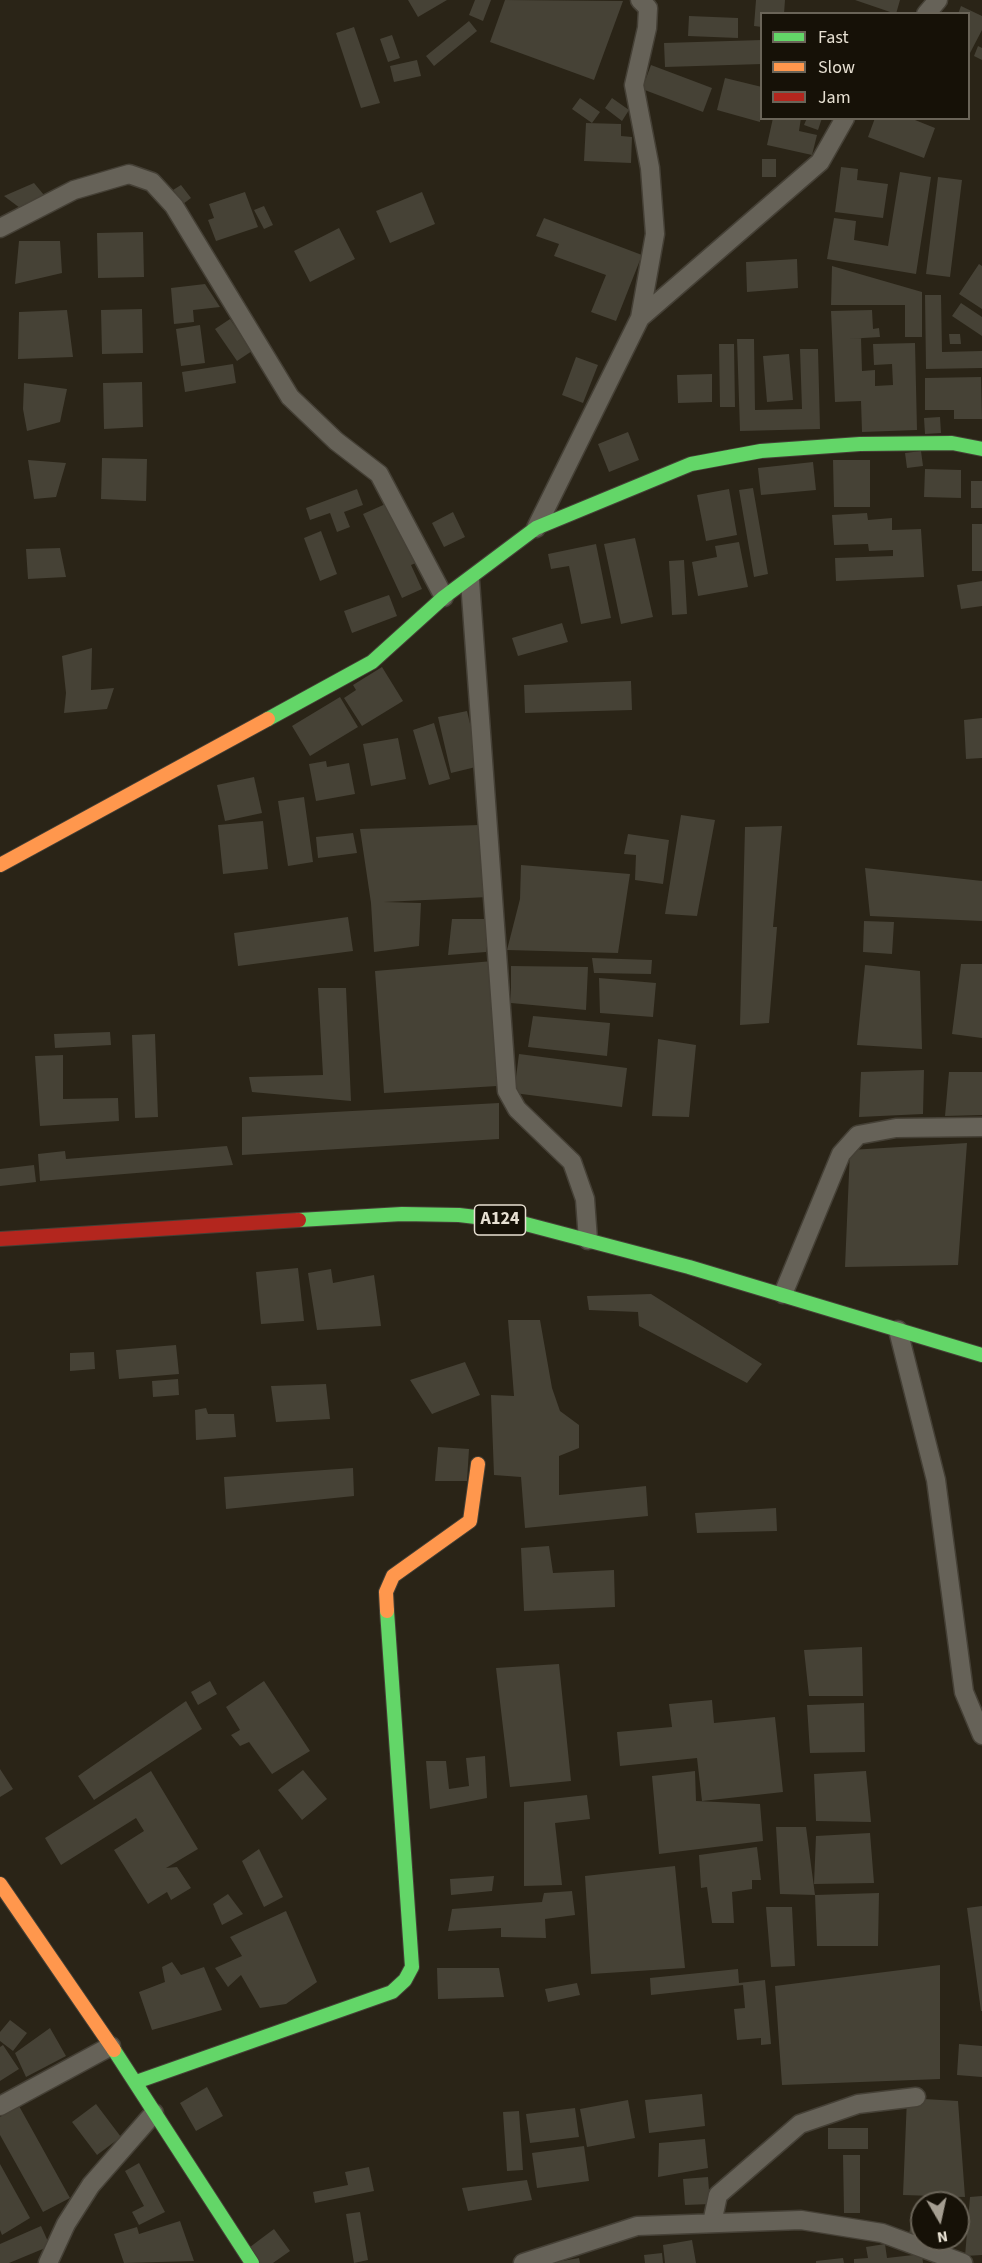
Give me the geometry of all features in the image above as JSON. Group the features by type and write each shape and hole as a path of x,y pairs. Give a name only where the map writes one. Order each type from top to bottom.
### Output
{"main road":[{"path":"0,864 372,662 444,597 470,581 536,528 691,464 760,451 860,444 952,443 982,449"},
{"name":"A124","path":"0,1239 402,1214 459,1215 518,1222 588,1240 783,1294 982,1355"},
{"path":"136,2082 392,1992 405,1980 412,1967 386,1592 393,1576 470,1521 478,1464"},
{"path":"0,1884 136,2082 154,2114 252,2263"}],"street":[{"path":"536,528 640,318 655,234 650,168 634,85 647,28 648,8 640,0"},
{"path":"928,12 938,0"},
{"path":"640,318 820,162 844,120"},
{"path":"0,228 74,190 129,174 152,182 174,206 290,397 336,441 379,474 444,597"},
{"path":"470,581 507,1091 517,1109 572,1162 585,1199 588,1240"},
{"path":"783,1294 841,1154 858,1135 896,1128 982,1126"},
{"path":"897,1330 936,1480 964,1692 982,1734"},
{"path":"0,2106 111,2046"},
{"path":"712,2223 718,2195 800,2124 858,2104 916,2097"},
{"path":"48,2263 66,2224 91,2185 154,2114"},
{"path":"524,2263 637,2226 812,2222 882,2233 963,2263"}],"building":[{"path":"408,0 447,0 418,17"},
{"path":"475,0 491,0 483,21 469,15"},
{"path":"505,0 623,1 594,80 490,42"},
{"path":"756,0 785,0 784,12 760,12 760,27 754,26"},
{"path":"855,0 900,0 897,12"},
{"path":"961,6 982,16 982,30 970,53 970,12 959,12"},
{"path":"689,16 738,18 738,38 688,36"},
{"path":"469,21 477,31 434,66 426,56"},
{"path":"354,27 380,103 361,108 336,33"},
{"path":"392,35 400,58 388,62 380,39"},
{"path":"760,40 760,64 665,67 664,43"},
{"path":"978,46 982,48 982,60 974,56"},
{"path":"417,60 421,76 394,82 390,66"},
{"path":"651,65 712,88 703,112 642,89"},
{"path":"725,78 760,87 760,122 717,110"},
{"path":"580,98 600,112 592,123 572,109"},
{"path":"612,98 629,110 622,121 605,108"},
{"path":"773,120 801,120 799,131 817,135 812,155 767,145"},
{"path":"806,120 821,120 818,130 804,125"},
{"path":"874,120 915,120 935,128 924,158 868,137"},
{"path":"586,123 621,124 621,136 632,137 631,163 584,161"},
{"path":"762,159 776,159 776,177 762,177"},
{"path":"841,167 858,169 857,180 888,184 883,218 835,212"},
{"path":"900,172 931,177 916,274 827,259 834,218 856,221 854,240 888,246"},
{"path":"938,177 962,180 950,277 926,274"},
{"path":"34,183 44,195 20,208 4,196"},
{"path":"181,185 191,198 183,204 173,190"},
{"path":"245,192 258,227 216,241 208,220 214,218 209,204"},
{"path":"422,192 435,224 390,243 376,211"},
{"path":"264,206 273,225 264,229 254,210"},
{"path":"544,218 642,255 616,321 591,312 606,275 554,256 559,244 536,236"},
{"path":"339,228 355,259 310,282 294,251"},
{"path":"143,232 144,277 98,278 97,233"},
{"path":"19,241 60,241 62,273 15,284"},
{"path":"797,259 798,288 747,292 746,262"},
{"path":"979,264 982,266 982,309 959,294"},
{"path":"832,266 922,292 922,337 905,337 905,305 831,305"},
{"path":"205,284 220,307 193,310 194,322 174,324 171,288"},
{"path":"925,295 941,295 942,352 982,351 982,368 926,369"},
{"path":"961,303 982,317 982,336 952,316"},
{"path":"142,309 143,353 102,354 101,310"},
{"path":"67,310 73,357 18,359 19,312"},
{"path":"872,310 873,329 879,328 880,337 861,338 862,371 875,370 875,386 893,385 892,364 874,365 873,344 915,343 917,430 862,432 861,401 835,402 831,311"},
{"path":"230,319 252,351 237,361 215,329"},
{"path":"200,325 205,363 181,366 176,329"},
{"path":"949,334 960,334 961,344 950,344"},
{"path":"737,339 754,339 755,410 802,409 800,349 818,349 820,429 740,431"},
{"path":"719,344 734,344 735,407 720,407"},
{"path":"789,354 793,400 767,402 763,356"},
{"path":"576,357 598,365 583,403 562,395"},
{"path":"233,364 236,383 185,392 182,372"},
{"path":"712,374 712,402 678,403 677,375"},
{"path":"981,377 982,419 954,419 954,410 925,410 925,378"},
{"path":"142,382 143,427 104,429 103,383"},
{"path":"24,383 67,389 60,422 27,431 23,409"},
{"path":"940,417 941,433 925,434 924,418"},
{"path":"628,432 639,460 609,472 598,444"},
{"path":"921,451 923,466 907,468 905,453"},
{"path":"102,458 147,459 146,501 101,499"},
{"path":"28,460 66,463 56,497 34,499"},
{"path":"833,460 870,460 870,507 834,507"},
{"path":"813,462 816,490 761,495 758,468"},
{"path":"925,469 961,470 961,498 924,497"},
{"path":"971,481 982,481 982,508 971,508"},
{"path":"753,488 768,574 754,577 739,490"},
{"path":"357,489 363,505 344,512 350,527 337,532 330,513 310,520 306,508"},
{"path":"729,489 737,535 706,541 697,495"},
{"path":"390,502 418,562 411,565 422,589 402,598 363,514"},
{"path":"453,512 465,537 444,547 432,523"},
{"path":"867,513 868,520 892,518 892,530 921,529 924,577 836,581 835,558 893,556 893,550 869,551 868,544 834,545 832,515"},
{"path":"972,524 982,524 982,571 972,571"},
{"path":"321,531 337,574 320,581 304,538"},
{"path":"635,538 653,617 621,624 604,544"},
{"path":"739,542 748,587 698,596 692,562 717,557 715,546"},
{"path":"596,544 611,618 581,624 569,566 551,569 548,554"},
{"path":"60,548 66,577 28,579 26,549"},
{"path":"684,560 687,614 672,615 669,561"},
{"path":"982,581 982,606 961,609 957,585"},
{"path":"389,595 397,616 352,633 344,611"},
{"path":"562,623 568,642 518,656 512,638"},
{"path":"92,648 91,690 114,688 107,709 64,713 66,693 62,656"},
{"path":"382,667 403,701 362,726 344,698 356,690 353,685"},
{"path":"631,681 632,710 525,713 524,685"},
{"path":"340,697 358,727 310,756 292,726"},
{"path":"467,711 480,766 451,773 438,717"},
{"path":"982,718 982,758 966,759 964,720"},
{"path":"434,723 450,779 429,785 413,730"},
{"path":"398,738 406,779 371,786 363,744"},
{"path":"326,761 327,767 349,763 355,794 316,801 309,764"},
{"path":"254,777 262,813 225,821 217,785"},
{"path":"304,797 313,862 288,866 278,801"},
{"path":"681,815 715,820 697,916 665,914"},
{"path":"263,821 268,869 223,874 218,825"},
{"path":"479,825 488,897 384,902 421,903 419,946 374,952 371,903 360,829"},
{"path":"782,826 773,927 777,927 769,1023 740,1025 745,827"},
{"path":"353,833 357,853 318,858 316,837"},
{"path":"628,834 669,840 663,884 635,880 636,855 624,854"},
{"path":"521,865 630,874 618,953 507,950 520,899"},
{"path":"865,868 982,881 982,921 870,916"},
{"path":"348,917 353,951 238,966 234,933"},
{"path":"452,919 487,919 486,952 448,955"},
{"path":"864,921 894,922 892,954 863,952"},
{"path":"592,958 652,960 651,974 594,973"},
{"path":"493,961 497,1086 384,1093 375,971"},
{"path":"961,964 982,964 982,1038 952,1034"},
{"path":"865,965 920,971 922,1049 857,1045"},
{"path":"511,966 588,967 586,1010 511,1003"},
{"path":"599,978 656,983 653,1017 600,1013"},
{"path":"318,988 346,988 351,1101 252,1092 249,1077 323,1075"},
{"path":"533,1016 610,1023 607,1056 528,1047"},
{"path":"110,1032 111,1045 55,1048 54,1034"},
{"path":"155,1034 158,1117 135,1118 132,1035"},
{"path":"658,1039 696,1045 689,1117 652,1116"},
{"path":"519,1054 627,1068 622,1107 514,1093"},
{"path":"63,1055 63,1099 118,1098 119,1121 40,1126 35,1056"},
{"path":"924,1070 923,1114 859,1117 861,1072"},
{"path":"949,1072 982,1072 982,1115 945,1116"},
{"path":"499,1103 499,1139 242,1155 242,1117"},
{"path":"967,1143 958,1265 845,1267 850,1150"},
{"path":"227,1146 233,1165 40,1181 38,1154 65,1151 66,1159"},
{"path":"34,1165 36,1182 0,1186 0,1169"},
{"path":"298,1268 304,1321 261,1324 256,1272"},
{"path":"331,1269 333,1283 374,1275 381,1326 317,1330 308,1273"},
{"path":"651,1294 762,1364 747,1383 639,1326 638,1312 589,1310 587,1296"},
{"path":"508,1320 540,1320 552,1388 560,1411 579,1425 579,1448 559,1456 559,1495 646,1486 648,1516 525,1528 521,1477 494,1475 491,1395 514,1396"},
{"path":"176,1345 179,1374 119,1379 116,1350"},
{"path":"94,1352 95,1369 70,1371 70,1353"},
{"path":"465,1362 480,1395 432,1414 410,1380"},
{"path":"178,1379 179,1395 153,1397 152,1381"},
{"path":"326,1384 330,1419 276,1422 271,1386"},
{"path":"206,1408 208,1414 234,1414 236,1437 196,1440 195,1410"},
{"path":"438,1447 469,1449 467,1481 435,1481"},
{"path":"353,1468 354,1496 226,1509 224,1477"},
{"path":"776,1508 777,1531 697,1533 695,1513"},
{"path":"549,1546 553,1573 614,1570 615,1607 524,1611 521,1548"},
{"path":"862,1647 863,1696 809,1696 804,1650"},
{"path":"559,1664 571,1781 510,1787 496,1668"},
{"path":"210,1681 217,1694 198,1705 191,1692"},
{"path":"264,1681 310,1751 272,1774 249,1742 240,1746 231,1735 240,1730 226,1707"},
{"path":"712,1700 714,1723 775,1717 783,1792 702,1801 697,1758 620,1766 617,1732 672,1727 669,1704"},
{"path":"186,1701 202,1729 94,1800 78,1776"},
{"path":"864,1703 865,1752 810,1753 807,1705"},
{"path":"485,1756 487,1798 430,1809 426,1761 446,1761 449,1789 469,1786 466,1758"},
{"path":"0,1769 13,1789 0,1797"},
{"path":"303,1770 327,1799 302,1820 278,1790"},
{"path":"151,1771 198,1849 166,1868 177,1867 191,1888 171,1900 167,1892 148,1904 114,1850 144,1831 136,1818 61,1865 45,1838"},
{"path":"695,1771 696,1801 760,1804 763,1841 659,1854 652,1776"},
{"path":"866,1771 871,1822 816,1821 814,1774"},
{"path":"587,1795 590,1819 555,1823 562,1885 524,1886 524,1802"},
{"path":"776,1827 806,1827 815,1895 780,1894"},
{"path":"870,1833 874,1883 814,1884 816,1836"},
{"path":"757,1847 761,1880 752,1880 752,1889 732,1892 734,1923 712,1923 707,1887 701,1888 699,1855"},
{"path":"259,1849 283,1897 264,1907 242,1861"},
{"path":"675,1866 685,1968 591,1974 585,1876"},
{"path":"494,1876 492,1891 451,1895 450,1879"},
{"path":"572,1891 575,1915 545,1919 546,1938 501,1937 501,1928 448,1931 452,1909 542,1902 544,1893"},
{"path":"879,1893 878,1946 817,1946 815,1895"},
{"path":"228,1894 243,1914 222,1925 213,1904"},
{"path":"982,1906 982,2011 981,2011 967,1908"},
{"path":"766,1907 792,1907 795,1966 771,1967"},
{"path":"286,1911 317,1982 286,2004 260,2008 241,1975 228,1987 215,1968 242,1956 230,1937"},
{"path":"172,1962 181,1975 204,1967 222,2010 152,2030 139,1992 165,1982 162,1967"},
{"path":"940,1965 940,2079 782,2085 775,1986"},
{"path":"437,1968 499,1968 504,1997 438,1999"},
{"path":"738,1969 739,1983 765,1980 771,2044 761,2045 761,2038 737,2040 734,2009 745,2008 743,1985 651,1995 650,1978"},
{"path":"577,1983 580,1995 548,2002 545,1989"},
{"path":"10,2020 27,2033 13,2051 0,2041 0,2032"},
{"path":"50,2028 66,2056 26,2077 15,2053"},
{"path":"959,2044 982,2046 982,2077 957,2075"},
{"path":"3,2045 19,2069 0,2081 0,2047"},
{"path":"207,2087 223,2116 196,2131 180,2103"},
{"path":"702,2094 705,2126 649,2133 645,2100"},
{"path":"907,2098 958,2101 965,2191 910,2191 910,2195 903,2195"},
{"path":"628,2100 635,2138 587,2147 580,2109"},
{"path":"96,2104 121,2137 97,2155 72,2122"},
{"path":"19,2106 70,2198 43,2212 0,2135 0,2117"},
{"path":"575,2108 579,2137 530,2143 526,2114"},
{"path":"519,2111 523,2170 507,2171 503,2112"},
{"path":"828,2128 868,2128 868,2149 828,2149"},
{"path":"705,2139 708,2168 658,2177 659,2143"},
{"path":"584,2146 589,2181 537,2188 532,2153"},
{"path":"843,2155 860,2155 860,2213 844,2213"},
{"path":"139,2163 165,2212 139,2225 132,2212 144,2206 125,2171"},
{"path":"0,2164 30,2218 2,2235 0,2230"},
{"path":"369,2167 374,2191 315,2203 313,2192 348,2185 345,2172"},
{"path":"708,2177 710,2204 685,2205 683,2179"},
{"path":"527,2180 532,2200 468,2211 462,2188"},
{"path":"982,2196 982,2255 965,2256 965,2251 970,2251 970,2197"},
{"path":"360,2212 368,2260 354,2263 346,2214"},
{"path":"180,2221 194,2261 124,2263 114,2234 137,2227 139,2234"},
{"path":"41,2226 50,2246 9,2263 0,2263 0,2244"},
{"path":"274,2229 290,2251 273,2263 256,2263 246,2250"},
{"path":"692,2240 696,2263 665,2263 663,2245"},
{"path":"885,2244 887,2258 922,2254 923,2263 854,2263 854,2259 868,2258 866,2247"},
{"path":"662,2253 663,2263 645,2263 644,2255"},
{"path":"579,2258 580,2263 557,2263 557,2262"},
{"path":"843,2258 844,2263 816,2263 816,2261"}],"traffic: fast":[{"path":"268,719 372,662 444,597 536,528 691,464 761,451 860,444 952,443 982,449"},
{"path":"299,1220 402,1214 459,1215 518,1222 689,1267 982,1355"},
{"path":"136,2082 392,1992 405,1980 412,1967 387,1611"},
{"path":"114,2050 252,2263"}],"traffic: slow":[{"path":"0,865 268,719"},
{"path":"387,1611 386,1592 393,1576 470,1521 478,1464"},
{"path":"0,1884 114,2050"}],"traffic: jam":[{"path":"0,1239 299,1220"}]}
